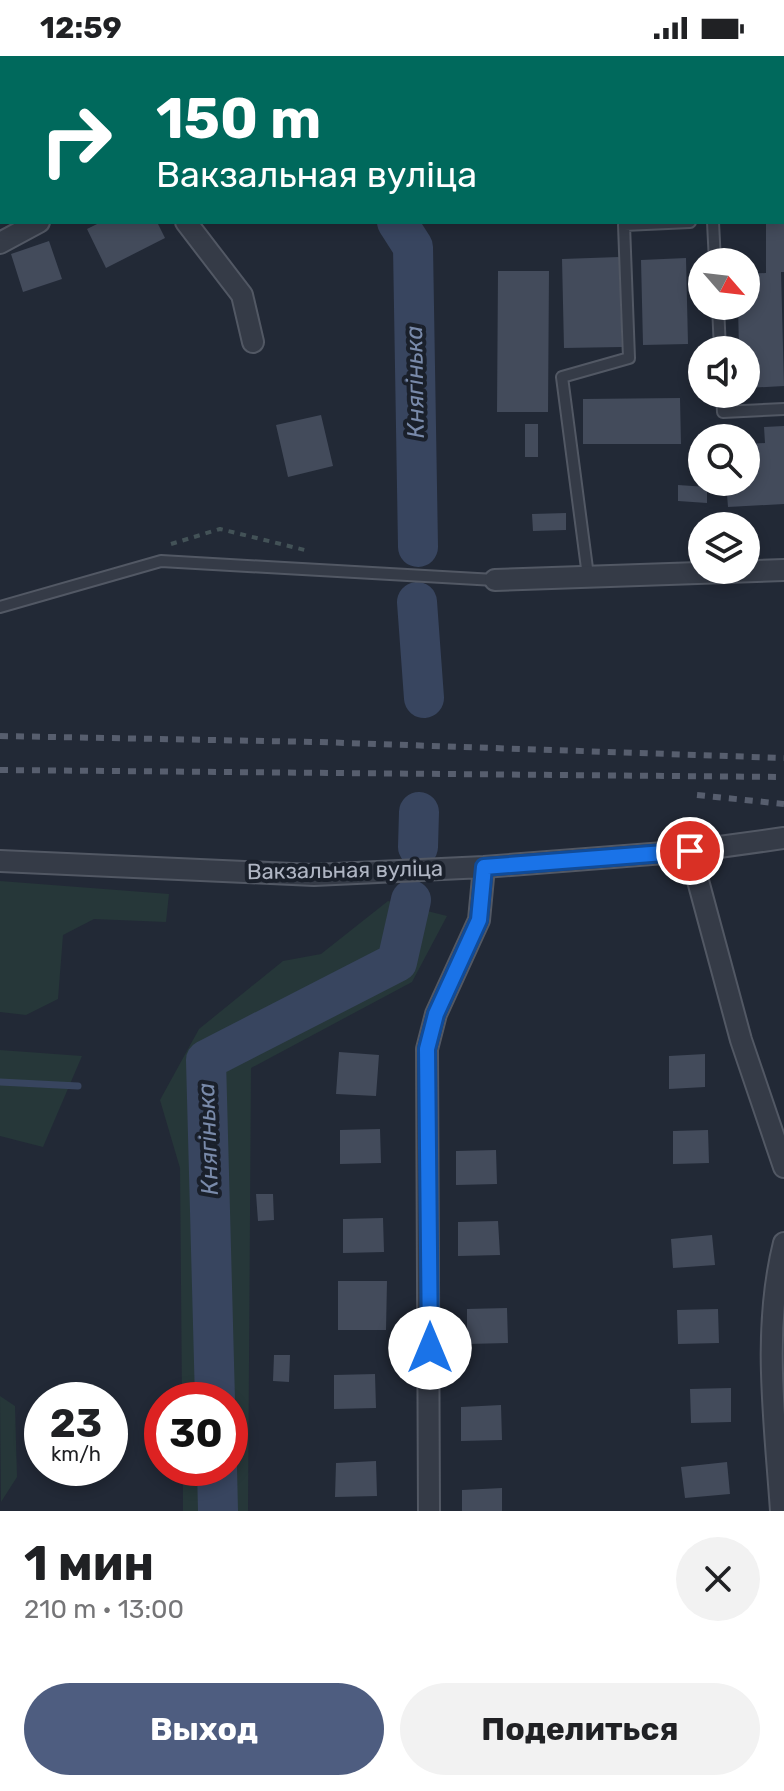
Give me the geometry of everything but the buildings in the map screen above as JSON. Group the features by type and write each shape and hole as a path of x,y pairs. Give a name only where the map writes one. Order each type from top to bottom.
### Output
{"street":[{"path":"0,243 35,224"},
{"path":"188,224 242,295 253,342"},
{"path":"495,580 784,570"},
{"name":"Вакзальная вуліца","path":"0,861 314,875 484,867 690,851 784,838"},
{"path":"690,851 741,1040 784,1167"},
{"path":"429,1511 427,1049 436,1014 479,920 484,867"},
{"path":"781,1511 770,1349 772,1303 784,1243"}],"lane":[{"path":"588,576 562,377 629,358 624,225 646,224"},
{"path":"713,224 714,248"},
{"path":"723,408 723,412 784,409"},
{"path":"0,607 161,561 495,580"}],"shaded area":[{"path":"0,881 169,894 166,922 94,919 63,935 58,999 26,1015 0,1012"},
{"path":"388,901 447,916 412,982 251,1068 248,1511 183,1511 183,1486 248,1486 248,1382 182,1382 180,1168 160,1100 199,1029 283,961 321,954"},
{"path":"0,1050 82,1056 43,1147 0,1136"},
{"path":"0,1396 15,1406 17,1477 1,1502"}],"waterway":[{"name":"Княгінька","path":"398,224 413,247 418,547"},
{"name":"Княгінька","path":"417,602 424,698"},
{"name":"Княгінька","path":"418,847 419,812"},
{"name":"Княгінька","path":"215,1382 206,1060 397,962 411,900"},
{"path":"0,1082 78,1086"},
{"name":"Княгінька","path":"217,1486 218,1511"}],"railway":[{"path":"0,736 318,742 784,758"},
{"path":"0,770 784,777"},
{"path":"697,795 784,804"}],"route":[{"path":"430,1348 427,1049 436,1014 479,920 484,867 690,851"}]}
